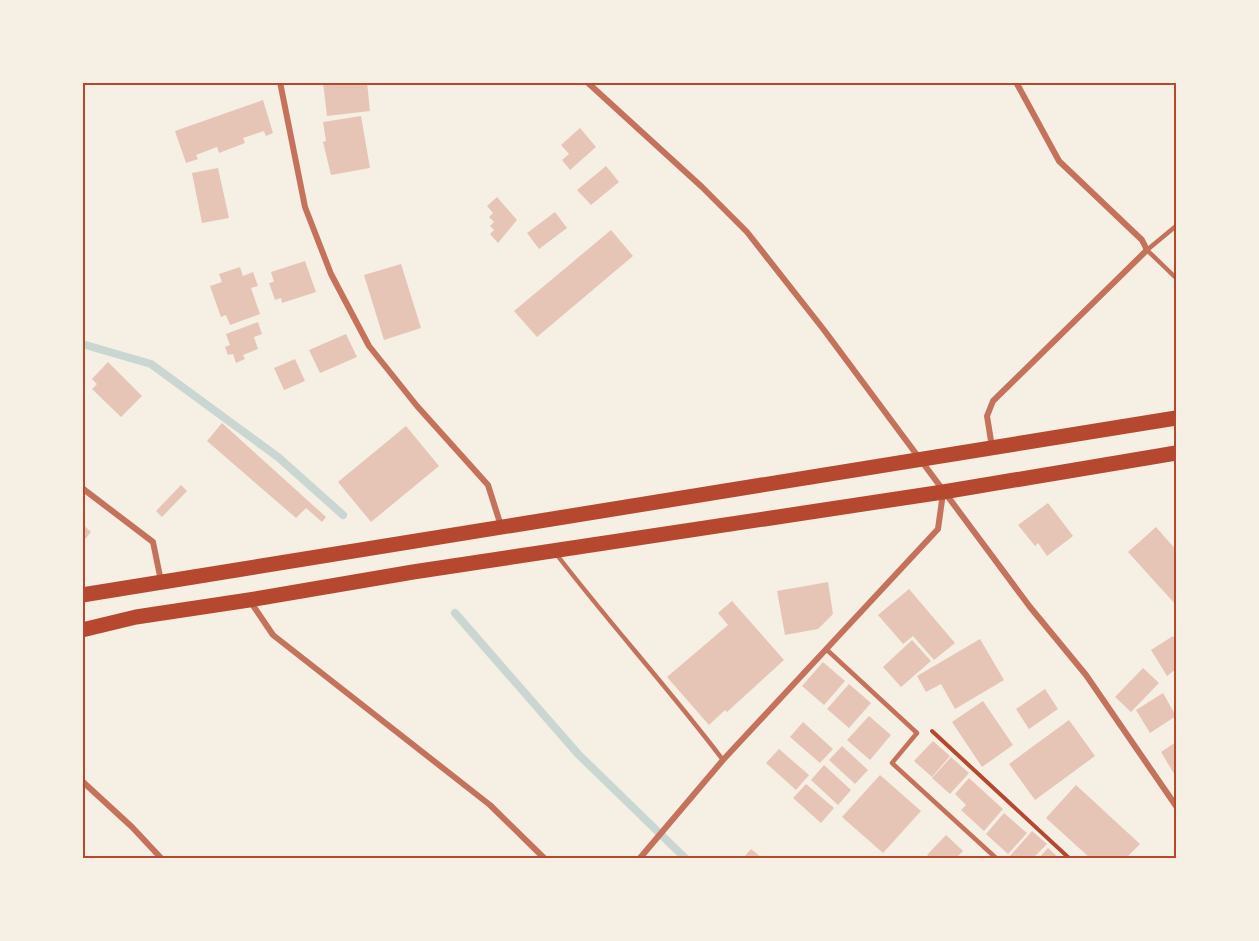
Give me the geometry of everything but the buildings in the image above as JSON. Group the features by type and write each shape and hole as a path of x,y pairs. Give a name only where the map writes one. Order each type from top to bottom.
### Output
{"main road":[{"path":"82,595 1176,418"},
{"path":"82,630 136,617 554,550 943,492 1176,453"}],"street":[{"path":"280,82 305,207 330,274 369,346 417,406 488,485 502,527"},
{"path":"587,82 702,187 747,232 831,339 917,459 1029,607 1086,675 1176,806"},
{"path":"992,447 987,416 993,401 1147,250 1142,240 1059,161 1016,82"},
{"path":"82,488 153,542 161,582"},
{"path":"640,858 723,760 938,530 943,492"},
{"path":"249,600 273,635 490,805 544,858"},
{"path":"82,781 132,827 161,858"}],"lane":[{"path":"1176,226 1147,250 1176,278"},
{"path":"554,550 603,614 681,704 723,760"},
{"path":"826,649 917,733 892,763 996,858"}],"path":[{"path":"917,733 930,729 1069,858"}],"waterway":[{"path":"82,344 151,364 278,457 343,515"},
{"path":"455,613 578,754 685,858"}]}
